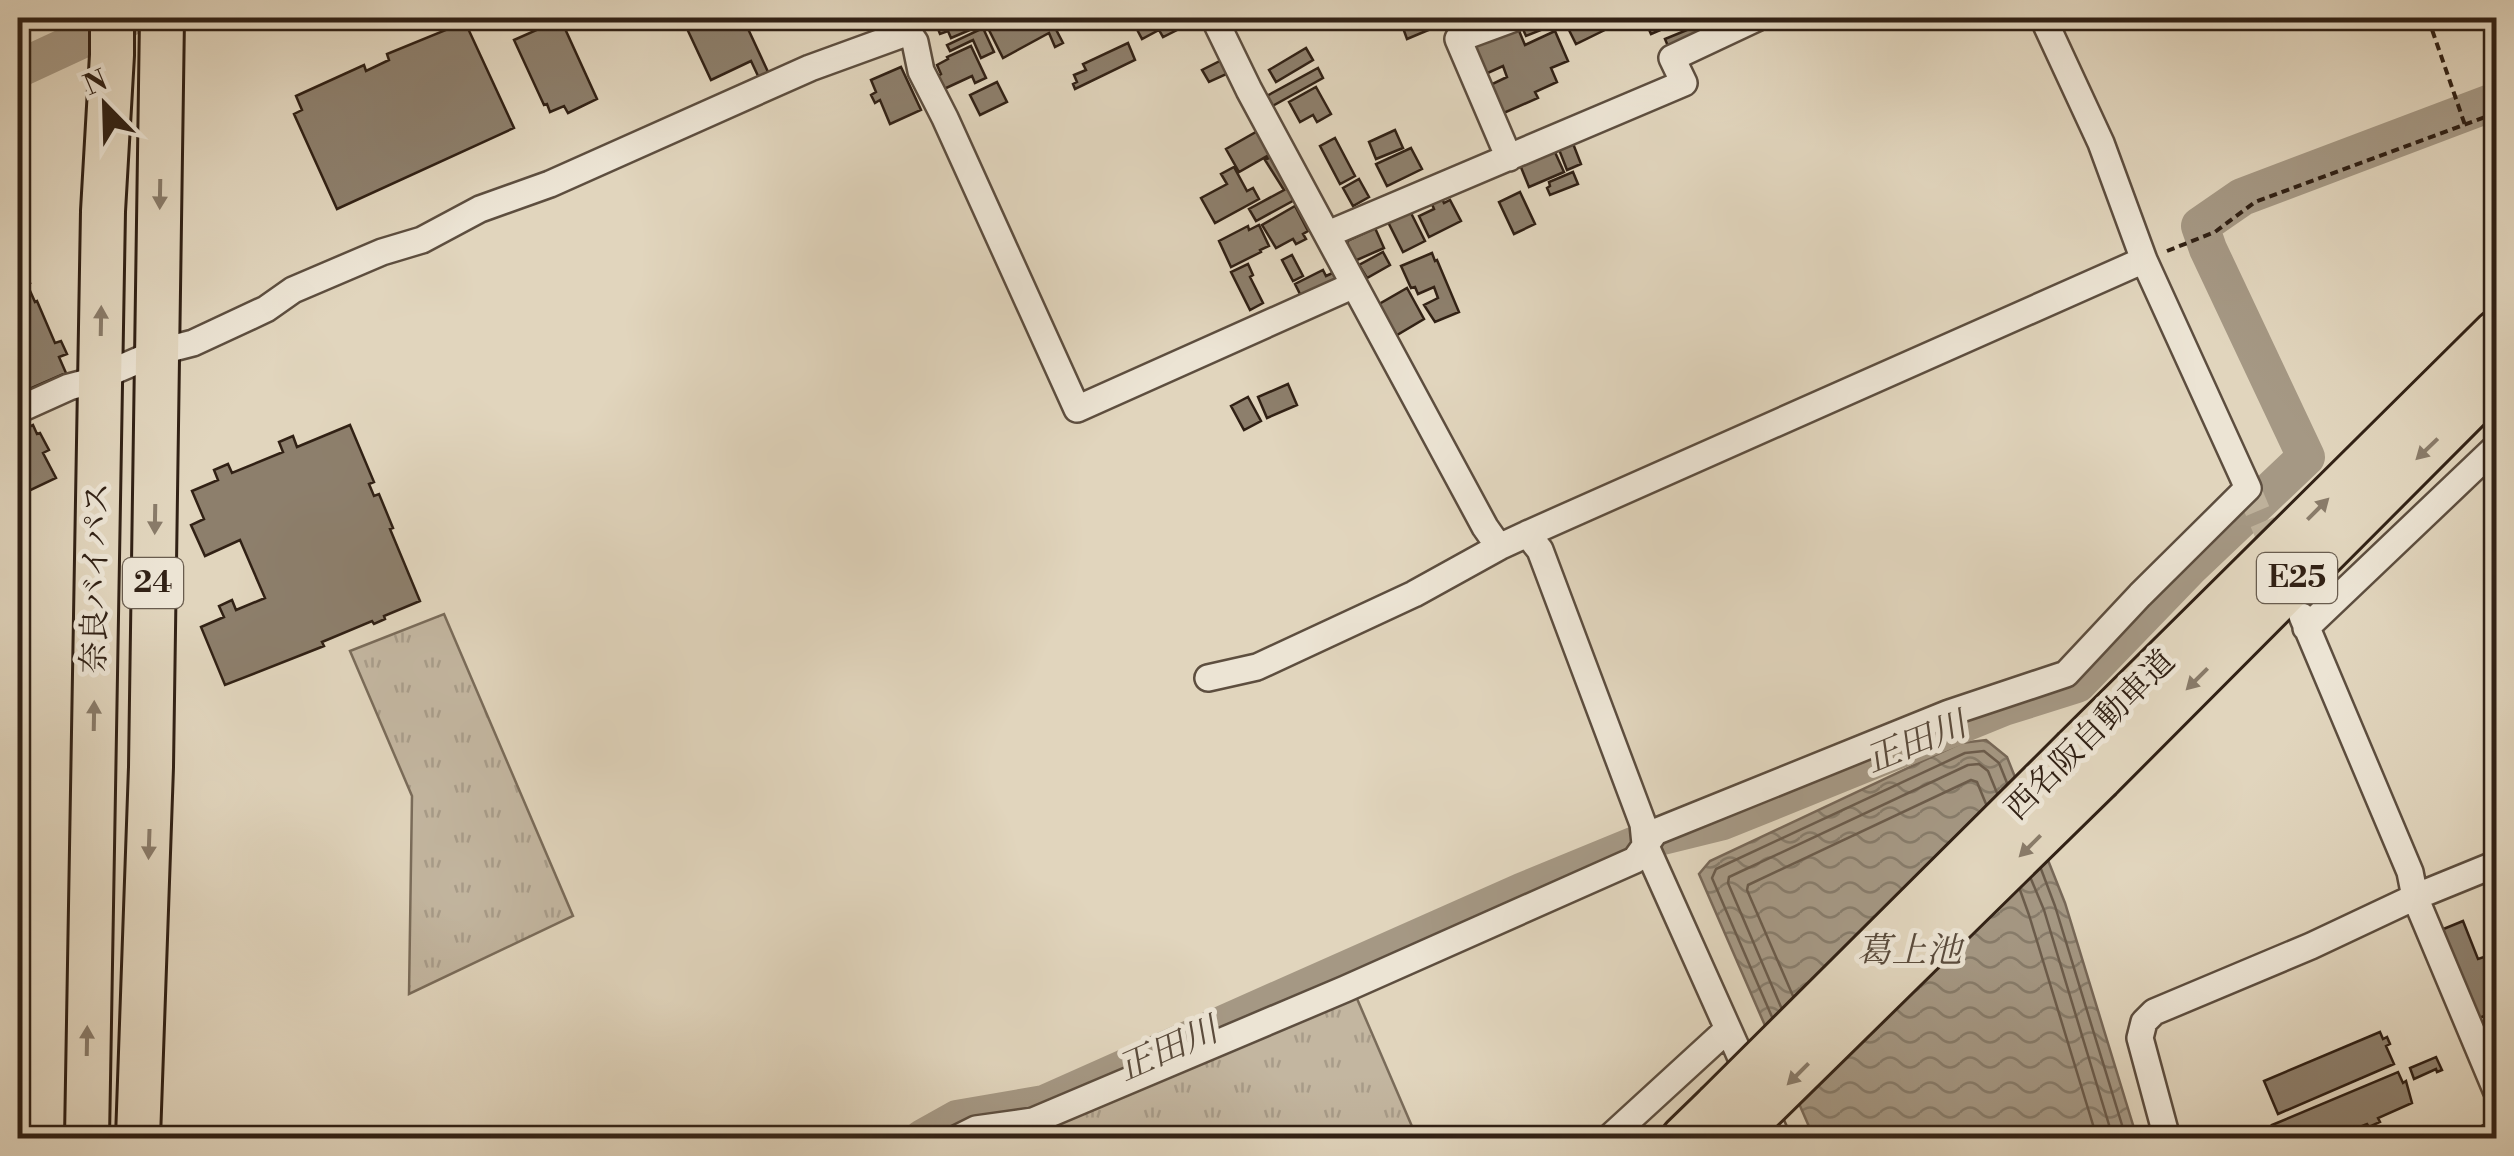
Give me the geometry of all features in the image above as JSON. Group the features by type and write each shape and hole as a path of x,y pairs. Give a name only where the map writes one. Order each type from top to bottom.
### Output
{"highway":[{"name":"奈良バイパス","path":"138,1138 150,786 162,22"},
{"name":"奈良バイパス","path":"87,1138 103,211 112,32"},
{"path":"2420,408 2496,322"},
{"name":"西名阪自動車道","path":"2087,763 2496,332"},
{"name":"西名阪自動車道","path":"1683,1138 1725,1122 2087,763 2496,380"}],"street":[{"path":"1214,18 1484,527 1499,547"},
{"path":"1509,158 1458,39 1515,18"},
{"path":"1328,234 1684,84 1672,58 1758,18"},
{"path":"958,1138 976,1129 1033,1122 1635,860 1655,832 1673,824 1950,713 2066,674 2248,488 2144,260 2101,143 2043,18"},
{"path":"18,410 158,352 193,343 266,309 293,290 382,252 422,240 480,209 550,184 905,23 915,42 921,71 1077,409 1354,285"},
{"path":"1208,678 1257,668 1414,594 1527,534 2144,260"},
{"path":"2496,448 2304,622 2410,872 2415,897 2496,1090"},
{"path":"1527,534 1540,550 1643,824 1645,844 1777,1138"},
{"path":"2167,1138 2141,1046 2141,1030 2148,1017 2496,864"},
{"path":"1609,1138 1728,1029"}],"path":[{"path":"2428,18 2466,125"},
{"path":"2144,260 2215,232 2255,202 2496,113"}],"green space":[{"path":"444,614 573,916 409,994 412,796 350,651"},
{"path":"1355,994 1417,1138 963,1138"}],"water":[{"name":"葛上池","path":"1986,740 2007,757 2065,903 2137,1138 1814,1138 1699,874 1710,861 1961,743"}],"building":[{"path":"682,18 743,18 769,74 759,78 751,61 711,80"},
{"path":"941,18 967,18 972,29 951,38 948,31 940,34 936,24 943,21"},
{"path":"1004,18 1050,18 1063,43 1055,47 1049,33 1003,58 987,26"},
{"path":"1184,18 1187,25 1163,37 1159,30 1142,39 1132,20"},
{"path":"1404,18 1452,18 1456,28 1448,32 1445,23 1407,39"},
{"path":"1554,18 1556,24 1526,36 1521,25"},
{"path":"1563,18 1612,18 1615,25 1576,44"},
{"path":"1644,18 1688,18 1651,34"},
{"path":"1696,19 1704,36 1670,51 1665,39 1687,30 1685,24"},
{"path":"550,20 552,24 561,20 597,99 568,113 564,106 550,112 544,105 514,40"},
{"path":"465,22 514,128 337,209 294,114 302,110 296,96 364,65 366,71 389,60 387,54"},
{"path":"1517,26 1525,45 1555,31 1568,61 1551,68 1557,82 1535,92 1538,98 1499,115 1486,87 1507,77 1503,66 1481,76 1467,48"},
{"path":"983,28 994,52 981,58 973,40 950,51 947,45"},
{"path":"1128,43 1135,60 1075,89 1074,75 1086,70 1083,64"},
{"path":"971,46 986,78 975,83 972,76 944,89 937,65"},
{"path":"1306,48 1313,60 1276,82 1269,70"},
{"path":"1224,59 1231,72 1209,82 1202,70"},
{"path":"901,67 921,110 890,124 880,100 875,103 871,95 876,92 871,80"},
{"path":"1318,68 1323,78 1269,108 1263,98"},
{"path":"997,82 1007,102 980,115 970,95"},
{"path":"1316,87 1331,114 1317,122 1313,115 1300,122 1289,102"},
{"path":"1263,128 1276,151 1239,172 1226,149"},
{"path":"1395,130 1403,148 1376,159 1369,142"},
{"path":"1335,138 1355,176 1340,184 1320,146"},
{"path":"1572,141 1581,164 1567,170 1558,147"},
{"path":"1411,148 1422,169 1387,186 1376,164"},
{"path":"1554,150 1564,172 1529,187 1520,165"},
{"path":"1277,154 1300,197 1256,221 1249,209 1284,190 1265,160"},
{"path":"1234,167 1247,191 1253,188 1259,199 1215,223 1201,198 1227,184 1221,174"},
{"path":"1573,172 1578,184 1550,195 1549,182"},
{"path":"1359,179 1369,197 1353,206 1343,188"},
{"path":"1520,192 1535,224 1514,234 1499,202"},
{"path":"1442,199 1444,203 1450,200 1461,221 1429,237 1419,216 1434,209 1432,204"},
{"path":"1295,206 1308,231 1303,234 1306,239 1296,244 1293,239 1276,248 1262,225"},
{"path":"1408,207 1425,241 1403,252 1386,218"},
{"path":"1259,225 1269,246 1231,267 1219,241 1248,226 1249,230"},
{"path":"1375,228 1384,248 1350,263 1343,247 1348,245 1347,241"},
{"path":"1383,252 1390,265 1367,278 1359,265"},
{"path":"18,253 35,302 55,343 61,341 67,354 59,357 66,373 18,394"},
{"path":"1432,253 1459,312 1435,322 1424,305 1438,298 1434,287 1418,294 1401,266"},
{"path":"1292,255 1303,276 1293,281 1282,260"},
{"path":"1248,264 1263,303 1250,310 1231,272"},
{"path":"1323,270 1326,276 1337,271 1343,283 1304,302 1295,284"},
{"path":"1407,288 1424,319 1392,338 1374,307"},
{"path":"1288,384 1297,405 1267,418 1258,397"},
{"path":"1248,397 1261,421 1244,430 1231,406"},
{"path":"33,425 49,450 43,453 56,478 18,496 18,432"},
{"path":"350,425 374,482 369,484 374,496 379,494 420,601 374,624 372,621 322,642 324,646 225,685 201,627 224,617 219,606 232,600 236,610 265,598 240,540 205,556 191,525 204,519 192,491 218,480 214,470 228,464 232,473 283,452 279,442 293,436 297,447"},
{"path":"2463,921 2478,959 2487,956 2496,979 2496,1011 2477,1019 2441,930"},
{"path":"2380,1032 2383,1039 2387,1037 2390,1044 2386,1046 2394,1064 2278,1114 2264,1081"},
{"path":"2436,1057 2442,1070 2414,1079 2410,1068"},
{"path":"2398,1072 2403,1083 2406,1081 2412,1103 2378,1118 2380,1122 2332,1138 2278,1138 2272,1125"},
{"path":"2486,1124 2492,1138 2455,1138"}],"waterway":[{"path":"18,69 128,18"},
{"name":"正田川","path":"923,1138 957,1119 1044,1104 1521,892 1650,839 1723,821 2004,707 2077,684 2189,568 2306,457 2200,226 2242,197 2496,101"}],"tunnel":[{"path":"2248,488 2279,562"}]}
